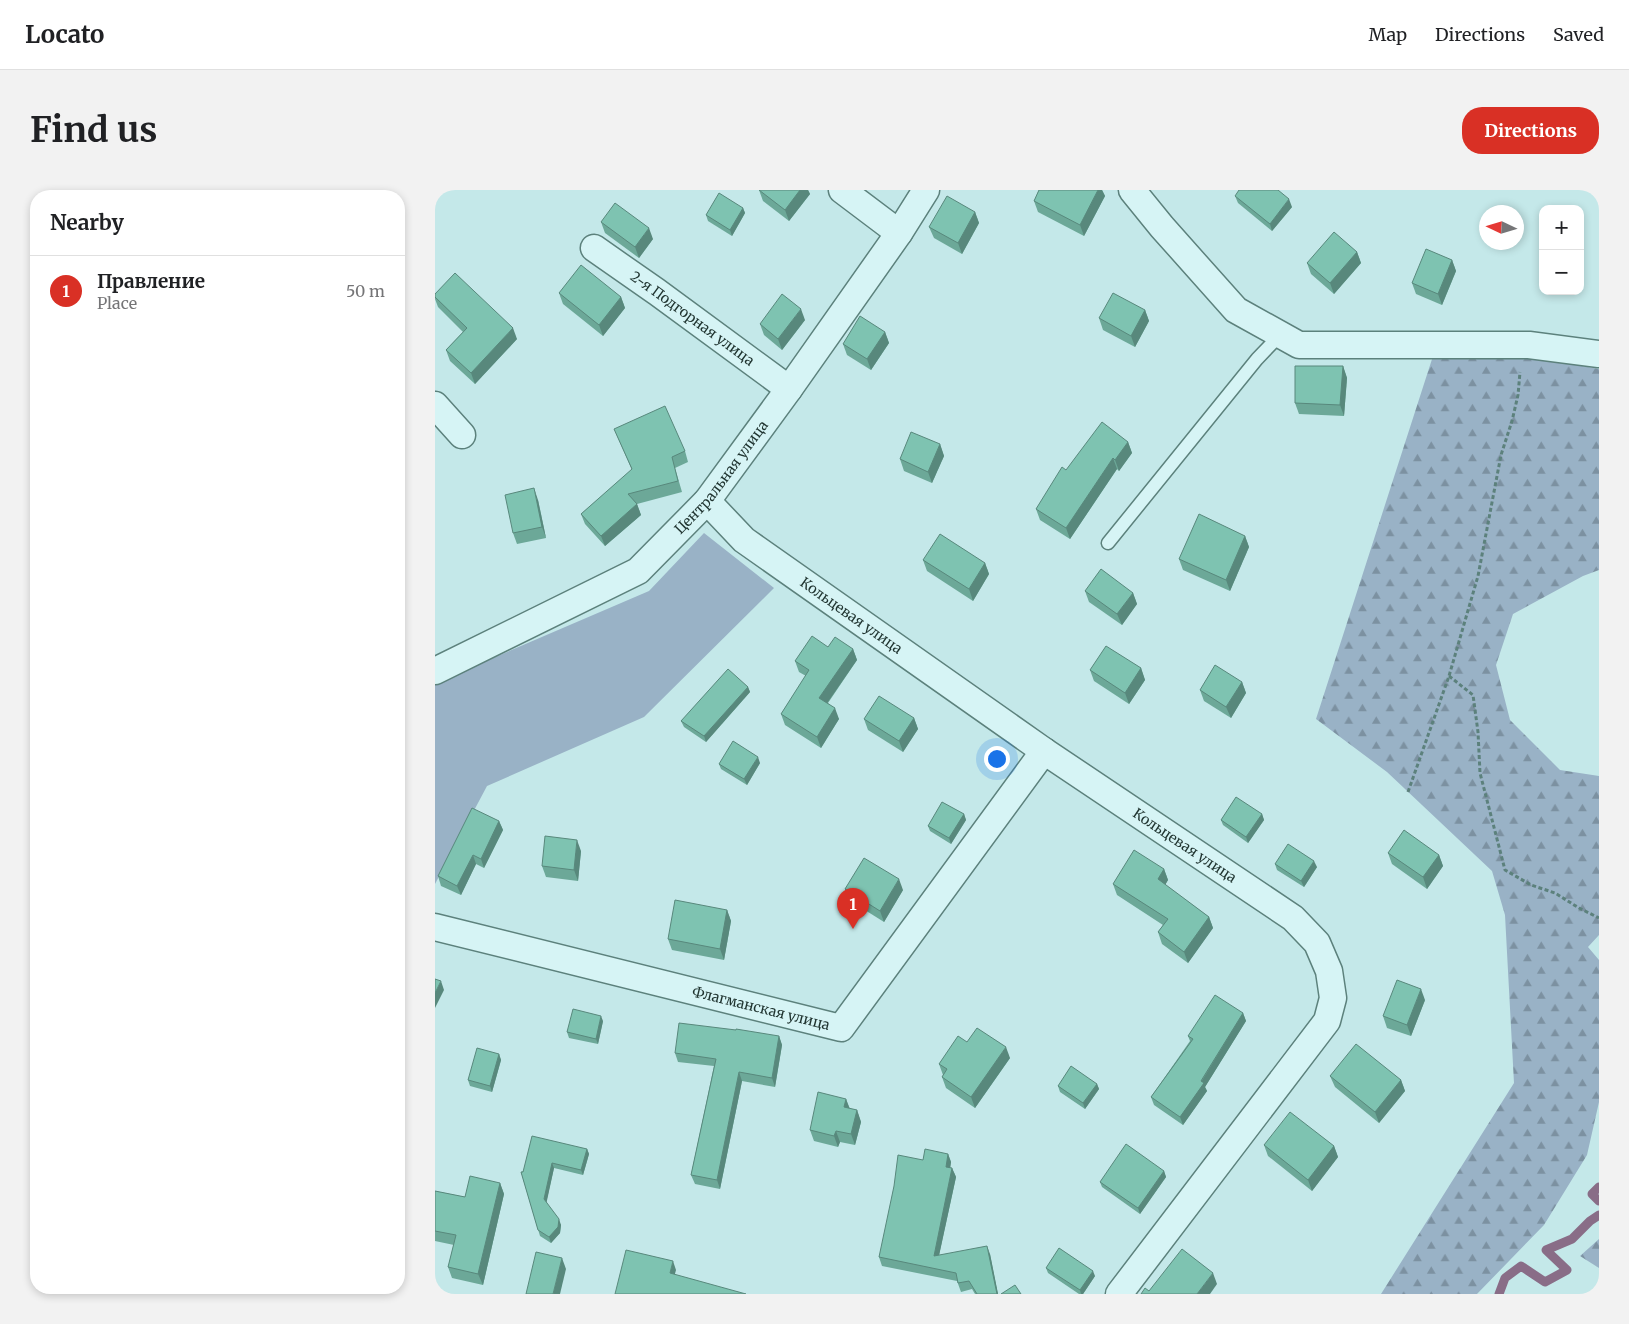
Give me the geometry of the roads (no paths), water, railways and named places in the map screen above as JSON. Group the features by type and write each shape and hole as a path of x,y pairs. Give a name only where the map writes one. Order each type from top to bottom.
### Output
{"street":[{"path":"842,190 899,233"},
{"name":"Центральная улица","path":"435,671 638,571 707,501 789,390 899,233 926,190"},
{"path":"1132,190 1162,228 1236,310 1299,345 1529,345 1599,354"},
{"name":"2-я Подгорная улица","path":"595,248 789,390"},
{"path":"435,405 462,435"},
{"name":"Кольцевая улица","path":"707,501 744,540 1044,751 1293,918 1317,943 1329,971 1333,998 1327,1021 1119,1294"},
{"name":"Флагманская улица","path":"435,927 841,1028 1044,751"}],"lane":[{"path":"1108,543 1257,359 1281,334"}],"waterway":[{"path":"1599,1187 1592,1194 1599,1201"},
{"path":"1499,1294 1505,1278 1521,1266 1545,1282 1567,1270 1546,1250 1572,1239 1599,1215"}],"place":[{"name":"Правление","path":"853,929"}]}
